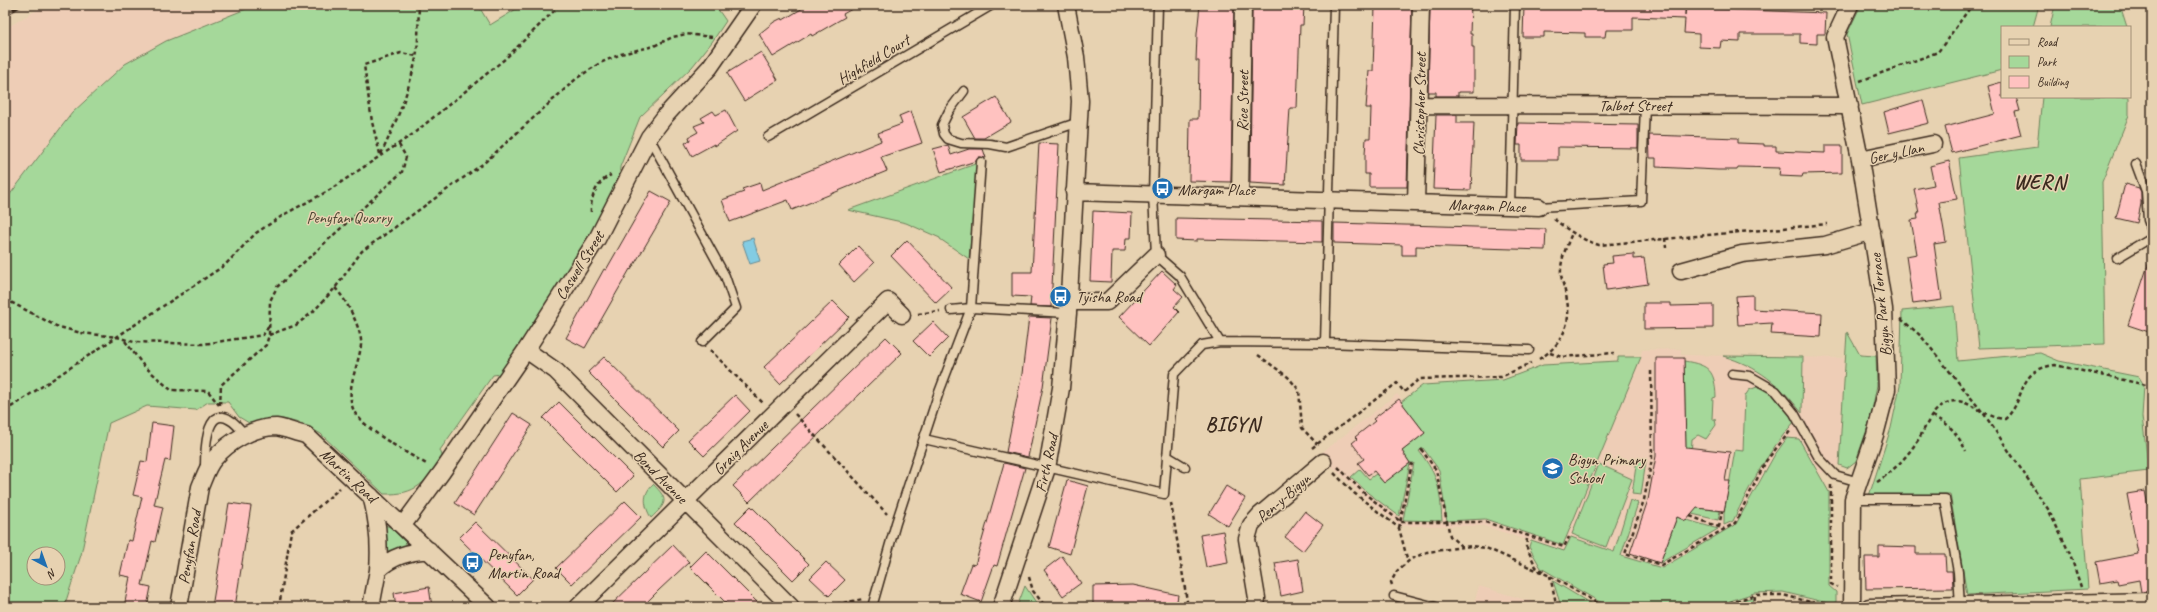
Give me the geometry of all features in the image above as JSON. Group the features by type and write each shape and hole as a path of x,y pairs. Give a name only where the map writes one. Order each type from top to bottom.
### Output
{"street":[{"name":"Caswell Street","path":"402,525 442,472 526,350 597,239 649,137 666,115 710,67 753,5"},
{"path":"1066,5 1076,57 1080,101 1068,308 1107,302 1156,255"},
{"name":"Rice Street","path":"1240,197 1243,5"},
{"name":"Christopher Street","path":"1416,203 1421,5"},
{"name":"Bigyn Park Terrace","path":"1850,5 1835,37 1844,87 1850,106 1860,159 1884,309 1887,389 1875,435 1853,499 1852,607"},
{"name":"Talbot Street","path":"1419,105 1850,106"},
{"name":"Ger y Llan","path":"1860,159 1933,144"},
{"name":"Margam Place","path":"1074,192 1539,207"},
{"path":"1681,271 1742,254 1825,245 1872,231"},
{"name":"Graig Avenue","path":"578,607 888,301 902,315"},
{"name":"Firth Road","path":"1001,607 1046,468 1061,388 1068,308"},
{"name":"Bond Avenue","path":"526,350 556,371 791,607"},
{"name":"Martin Road","path":"202,481 214,459 232,443 252,431 276,427 306,435 488,607"},
{"name":"Pen-y-Bigyn","path":"1256,607 1257,598 1247,539 1251,525 1260,515 1328,462"},
{"name":"Penyfan Road","path":"179,607 202,481"},
{"path":"370,494 377,517 379,549 378,570 371,607"},
{"path":"378,570 386,563 397,557 413,552 429,550"},
{"path":"1869,607 2152,601"}],"lane":[{"name":"Highfield Court","path":"768,137 992,5"},
{"path":"1158,5 1153,194 1156,255 1180,276 1220,342"},
{"path":"1325,343 1334,5"},
{"path":"1510,206 1515,5"},
{"path":"964,91 949,111 942,125 944,134 948,140 961,144 990,144 1006,147 1079,122"},
{"path":"1539,207 1641,201 1645,106"},
{"path":"649,137 725,276 736,308 702,342"},
{"path":"872,607 896,524 924,439 971,308 981,162"},
{"path":"2136,164 2146,191 2148,220 2152,231"},
{"path":"2117,258 2152,236"},
{"path":"951,310 971,308 1068,308"},
{"path":"924,439 1164,494 1174,374 1202,345 1220,342 1325,343 1529,350"},
{"path":"1732,374 1750,376 1776,391 1794,413 1819,458 1835,475 1859,482"},
{"path":"202,481 207,436 212,423 223,417 230,419 245,435"},
{"path":"1167,456 1185,467"},
{"path":"1853,499 1945,499 1958,572 1960,606"},
{"path":"1394,596 1436,607"}],"path":[{"path":"380,154 400,114 416,56 419,5"},
{"path":"5,418 6,411 225,265 256,233 284,214 346,179 371,163 380,154 412,134 506,58 560,5"},
{"path":"1844,87 1938,52 1972,5"},
{"path":"2136,5 2136,8 2151,5"},
{"path":"270,335 296,325 313,312 335,288 362,251 484,163 577,78 600,63 621,54 654,46 673,37 686,34 716,37 728,42"},
{"path":"380,154 372,122 364,65 401,53 416,56"},
{"path":"125,340 143,365 171,390 208,391 215,398 220,407 221,385 266,346 270,335 270,301 277,287 402,172 406,157 398,143"},
{"path":"1539,207 1572,233 1589,242 1599,244 1827,224"},
{"path":"1568,537 1564,547 1485,522 1401,522 1312,449 1397,383 1404,392 1418,379 1501,378 1550,353 1568,327 1568,302 1561,273 1564,252 1572,233"},
{"path":"1665,238 1666,248"},
{"path":"335,288 343,295 350,308 362,344 350,395 354,411 362,421 378,434 403,451 442,472"},
{"path":"5,299 56,326 81,333 117,337 125,340 150,344 203,344 263,335 270,326"},
{"path":"902,315 951,310"},
{"path":"1900,318 1921,336 1984,414 2048,509 2070,554 2086,602"},
{"path":"702,342 768,407"},
{"path":"1241,342 1288,377 1298,390 1302,428 1317,444"},
{"path":"1550,353 1562,358 1614,353"},
{"path":"1859,482 1874,484 1892,472 1917,443 1938,408 1948,402 1958,401 1995,419 2005,419 2012,413 2024,382 2044,366 2055,365 2151,386"},
{"path":"1651,371 1652,459 1644,500 1625,554 1661,566 1735,523 1766,462 1795,425"},
{"path":"792,411 896,524"},
{"path":"1932,416 1944,420 1961,440 1966,450"},
{"path":"1421,449 1436,470 1442,495 1446,523 1450,536 1462,547"},
{"path":"1328,462 1354,493 1400,528"},
{"path":"1408,562 1400,528 1412,463"},
{"path":"279,607 291,530 344,485"},
{"path":"1831,485 1831,584 1838,588"},
{"path":"1164,494 1170,501 1174,517 1187,601 1185,607"},
{"path":"1719,527 1722,511"},
{"path":"1690,516 1724,529"},
{"path":"1527,539 1526,546 1536,567 1597,603 1609,607"},
{"path":"1394,596 1391,582 1397,571 1408,562 1427,552 1462,547 1471,546 1486,548 1550,576"},
{"path":"1027,572 1033,591 1046,607"},
{"path":"1550,576 1556,603 1555,607"},
{"path":"1754,607 1755,594"},
{"path":"1716,607 1755,594 1783,595 1830,607"},
{"path":"823,607 875,596"}],"shaded area":[{"path":"45,5 256,5 166,41 125,64 72,113 8,197 5,196 5,29"},
{"name":"Bigyn Primary School","path":"1681,349 1681,355 1844,358 1839,465 1819,474 1799,439 1760,518 1658,582 1484,526 1401,526 1362,496 1320,454 1397,394 1403,400 1423,385 1503,380 1543,365 1618,361 1618,357 1641,357 1642,350"},
{"path":"1479,586 1549,607 1473,607"}],"green space":[{"name":"Penyfan Quarry","path":"256,5 478,5 490,25 523,5 715,5 726,21 712,42 692,67 640,117 620,167 619,181 600,221 500,374 493,375 440,450 443,458 431,474 419,485 405,492 384,494 321,434 303,424 283,419 249,423 239,417 228,402 208,402 196,410 147,406 109,423 81,555 64,607 5,607 5,196 8,197 72,113 125,64 166,41"},
{"path":"1861,5 2039,5 2033,26 2001,26 2001,70 1862,105 1847,34"},
{"path":"2055,5 2120,5 2127,26 2050,26"},
{"path":"2042,98 2129,98 2129,115 2102,182 2105,344 1979,348 1959,158 2037,147"},
{"path":"978,163 969,259 940,238 906,223 848,210"},
{"path":"1954,306 1958,361 2040,353 2059,361 2139,377 2144,385 2142,417 2149,471 2080,479 2088,589 1967,595 1950,494 1869,496 1891,428 1900,386 1902,311"},
{"path":"1847,332 1860,355 1876,356 1877,385 1870,421 1856,461 1847,468 1839,465"},
{"path":"1723,356 1803,357 1802,413 1785,393 1758,371 1736,360"},
{"path":"1618,357 1641,357 1563,545 1485,519 1447,521 1439,470 1423,448 1419,451 1435,476 1439,492 1442,521 1403,520 1414,463 1410,463 1402,451 1425,433 1401,402 1423,385 1503,380 1543,365 1618,361"},
{"path":"1684,361 1705,367 1709,371 1714,381 1716,397 1713,398 1712,419 1715,419 1716,425 1706,439 1698,435 1692,439 1691,457 1686,453"},
{"path":"1757,387 1774,395 1795,421 1768,456 1746,494 1733,521 1724,525 1724,514 1735,450 1743,451 1745,396 1749,390"},
{"path":"1787,438 1799,439 1829,492 1829,586 1836,592 1836,605 1783,592 1754,593 1712,607 1614,607 1598,601 1541,568 1529,547 1531,540 1564,551 1571,537 1614,552 1630,500 1638,503 1621,556 1662,568 1736,524 1774,456"},
{"path":"1637,459 1646,461 1641,495 1632,494"},
{"path":"1410,463 1399,516 1368,493 1351,477 1360,469 1369,479 1376,474 1384,483"},
{"path":"1599,464 1632,479 1606,547 1572,534"},
{"path":"653,484 662,494 664,501 660,509 651,518 645,500 649,488"},
{"path":"1692,507 1720,511 1718,520 1692,514"},
{"path":"1677,517 1718,529 1660,563"},
{"path":"385,525 390,527 406,543 406,547 389,554 386,552"},
{"path":"1553,581 1588,602 1603,607 1559,607 1560,603"},
{"path":"1025,586 1039,607 1017,607"},
{"path":"1753,597 1752,607 1721,607 1726,605"}],"water":[{"path":"753,238 760,261 750,264 742,241"}],"building":[{"path":"808,5 859,5 843,14 845,17 812,36 811,34 773,57 759,34 774,22 782,18 783,20"},
{"path":"1200,5 1234,5 1231,182 1189,181 1190,119 1198,119 1199,61 1196,61"},
{"path":"1252,5 1304,5 1303,25 1300,25 1297,108 1290,108 1285,185 1250,183"},
{"path":"1393,5 1412,5 1407,187 1369,187 1369,174 1365,174 1365,155 1366,138 1370,138 1371,108 1366,108 1369,71 1373,71 1375,6 1393,7"},
{"path":"1430,5 1471,5 1470,34 1472,34 1472,47 1474,47 1474,92 1458,92 1458,96 1436,96 1436,92 1428,92"},
{"path":"1524,5 1685,5 1685,15 1686,8 1826,13 1825,34 1817,34 1817,44 1800,43 1800,34 1740,34 1740,42 1721,41 1720,48 1699,47 1699,34 1684,33 1685,19 1633,17 1633,30 1606,30 1605,37 1585,37 1585,33 1544,32 1544,37 1523,37"},
{"path":"761,52 778,80 744,101 727,73"},
{"path":"2001,82 2001,98 2016,98 2020,111 2015,112 2021,135 1952,153 1945,127 1995,114 1988,86"},
{"path":"996,97 1011,122 984,138 975,138 963,117"},
{"path":"1923,101 1929,123 1889,133 1884,112"},
{"path":"726,110 737,131 715,146 714,144 692,156 685,143 690,140 689,137 698,132 694,126 704,122 701,118 713,111 716,115"},
{"path":"911,111 922,143 881,157 887,171 792,210 788,200 730,222 722,200 744,192 742,189 760,183 762,190 881,141 878,133 902,124 899,116"},
{"path":"1436,115 1457,115 1457,123 1474,123 1471,190 1433,189"},
{"path":"1518,123 1638,125 1638,148 1558,147 1558,160 1521,160 1521,145 1517,145"},
{"path":"1649,135 1738,138 1738,143 1776,146 1776,151 1825,153 1825,146 1842,146 1842,173 1803,174 1802,177 1779,176 1780,168 1738,167 1737,170 1718,170 1656,167 1656,158 1650,158"},
{"path":"1039,143 1059,144 1051,307 1030,306 1031,297 1012,296 1012,272 1032,272"},
{"path":"948,145 951,155 969,149 983,149 986,158 979,157 976,161 941,172 933,149"},
{"path":"1949,161 1957,199 1939,202 1946,242 1934,244 1942,300 1913,304 1906,256 1917,254 1911,220 1918,219 1917,213 1919,213 1914,189 1934,185 1930,166"},
{"path":"2125,184 2139,188 2141,192 2141,204 2137,223 2116,218"},
{"path":"651,191 671,202 631,270 630,269 585,348 566,338 604,269 606,270"},
{"path":"1093,211 1132,213 1131,238 1126,238 1125,251 1112,251 1111,282 1090,281"},
{"path":"1176,218 1322,221 1322,242 1197,239 1197,241 1176,240"},
{"path":"1334,223 1546,229 1545,250 1416,246 1416,255 1402,255 1402,245 1334,243"},
{"path":"907,240 952,288 936,303 891,256"},
{"path":"858,246 874,263 854,282 839,265"},
{"path":"1634,254 1634,259 1644,258 1648,284 1606,290 1603,264 1613,263 1612,256"},
{"path":"2149,262 2152,262 2152,333 2128,325"},
{"path":"1162,271 1177,285 1174,289 1183,297 1174,307 1179,312 1149,346 1119,317"},
{"path":"1753,295 1753,309 1822,313 1821,337 1771,334 1772,323 1738,325 1736,296"},
{"path":"833,301 849,317 780,384 764,367"},
{"path":"1644,303 1671,303 1671,306 1713,305 1713,328 1644,329"},
{"path":"1029,317 1052,318 1043,387 1028,457 1006,452 1022,374"},
{"path":"933,322 948,338 929,357 913,341"},
{"path":"886,337 902,353 749,502 733,486"},
{"path":"604,357 679,431 663,447 588,372"},
{"path":"1656,358 1684,358 1686,447 1730,452 1725,481 1730,481 1724,511 1697,508 1686,521 1677,517 1660,563 1630,553 1648,500 1656,456"},
{"path":"735,395 750,411 704,456 688,440"},
{"path":"1399,399 1425,433 1402,451 1410,463 1384,483 1374,471 1368,475 1358,463 1364,459 1352,443 1357,439 1355,437 1375,421 1373,419"},
{"path":"559,402 633,476 617,492 543,418"},
{"path":"513,413 532,425 474,515 455,503"},
{"path":"152,423 174,426 170,461 165,460 154,505 163,507 155,542 152,541 142,585 151,587 147,607 124,607 130,577 120,575 128,540 132,541 142,497 133,495 141,461 147,462"},
{"path":"1004,463 1025,468 997,566 994,565 981,602 960,594 971,564 975,565"},
{"path":"1067,480 1088,486 1070,554 1049,547"},
{"path":"1226,486 1245,498 1228,526 1209,514"},
{"path":"2145,491 2149,511 2152,510 2152,592 2141,592 2139,580 2118,584 2117,580 2100,583 2096,562 2138,554 2127,494"},
{"path":"625,501 641,517 572,584 556,568"},
{"path":"229,503 251,506 235,607 212,607"},
{"path":"751,506 809,564 793,580 735,522"},
{"path":"1305,511 1323,525 1303,551 1285,537"},
{"path":"475,522 533,579 517,595 459,538"},
{"path":"1223,531 1228,563 1206,567 1200,535"},
{"path":"673,545 689,562 642,607 609,607"},
{"path":"1879,546 1916,547 1916,554 1945,554 1946,571 1952,571 1953,588 1866,589 1865,557 1879,557"},
{"path":"706,551 762,607 730,607 690,567"},
{"path":"1062,556 1081,583 1063,596 1044,570"},
{"path":"1298,559 1303,591 1281,596 1275,563"},
{"path":"826,562 845,580 829,596 810,578"},
{"path":"1133,585 1178,595 1176,607 1093,607 1093,586"},
{"path":"429,587 432,607 396,607 394,593"}],"railway":[{"path":"5,14 20,5"}],"place":[{"name":"Margam Place","path":"1162,189"},
{"name":"Tyisha Road","path":"1060,296"},
{"name":"Bigyn Primary School","path":"1552,468"},
{"name":"Penyfan, Martin Road","path":"472,563"}],"district":[{"name":"WERN","path":"2040,182"},
{"name":"BIGYN","path":"1233,424"}]}
